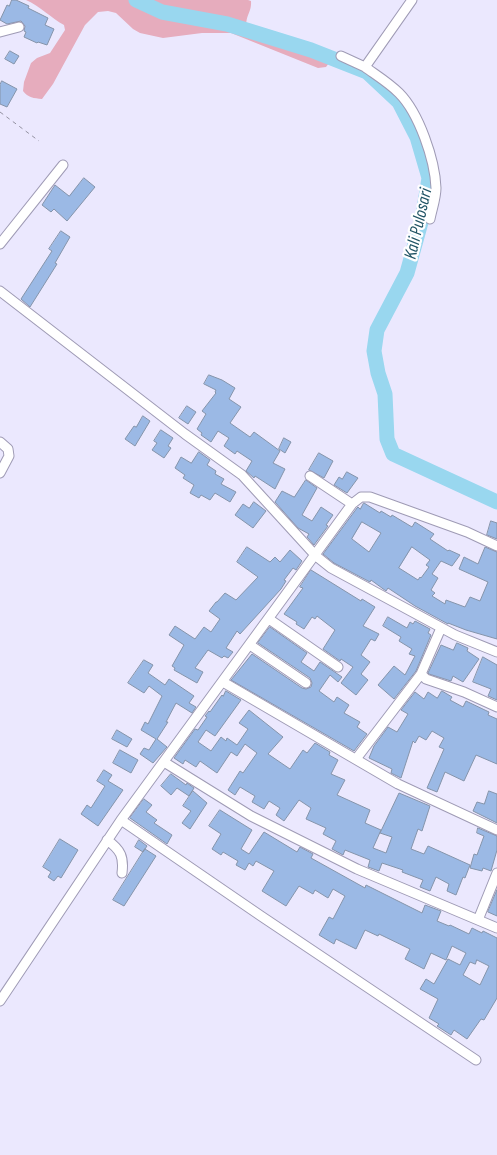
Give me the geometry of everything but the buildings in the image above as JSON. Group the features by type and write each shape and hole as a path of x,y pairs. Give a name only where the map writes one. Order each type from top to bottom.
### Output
{"street":[{"path":"365,67 412,0"},
{"path":"0,32 19,27"},
{"path":"341,56 365,67 399,92 420,125 431,159 436,188 430,219"},
{"path":"0,244 63,165"},
{"path":"0,291 185,434 238,472 316,556 331,568 385,596 417,616 455,635 497,652"},
{"path":"0,442 8,449 8,456 0,473"},
{"path":"310,476 352,504"},
{"path":"0,1001 121,820 316,556 352,504 361,497 370,497 467,532 497,546"},
{"path":"269,620 338,667"},
{"path":"356,759 421,674 442,628"},
{"path":"250,645 306,683"},
{"path":"421,674 426,679 464,692 497,707"},
{"path":"222,682 398,784 497,830"},
{"path":"164,762 251,816 357,869 497,928"},
{"path":"121,820 476,1060"},
{"path":"107,840 119,849 122,854 122,873"},
{"path":"478,920 497,872"}],"path":[{"path":"0,112 39,141"}],"shaded area":[{"path":"26,0 248,0 251,1 251,5 246,21 247,30 329,57 329,63 326,67 318,68 231,33 202,33 163,38 140,33 116,13 108,11 98,12 85,25 53,84 42,99 34,98 23,91 24,82 31,63 37,58 50,53 65,30 64,25"}],"waterway":[{"name":"Kali Pulosari","path":"136,0 162,12 227,24 311,50 367,72 399,102 417,137 429,178 423,215 407,273 377,330 374,351 378,373 385,394 387,439 393,454 497,502"}]}
